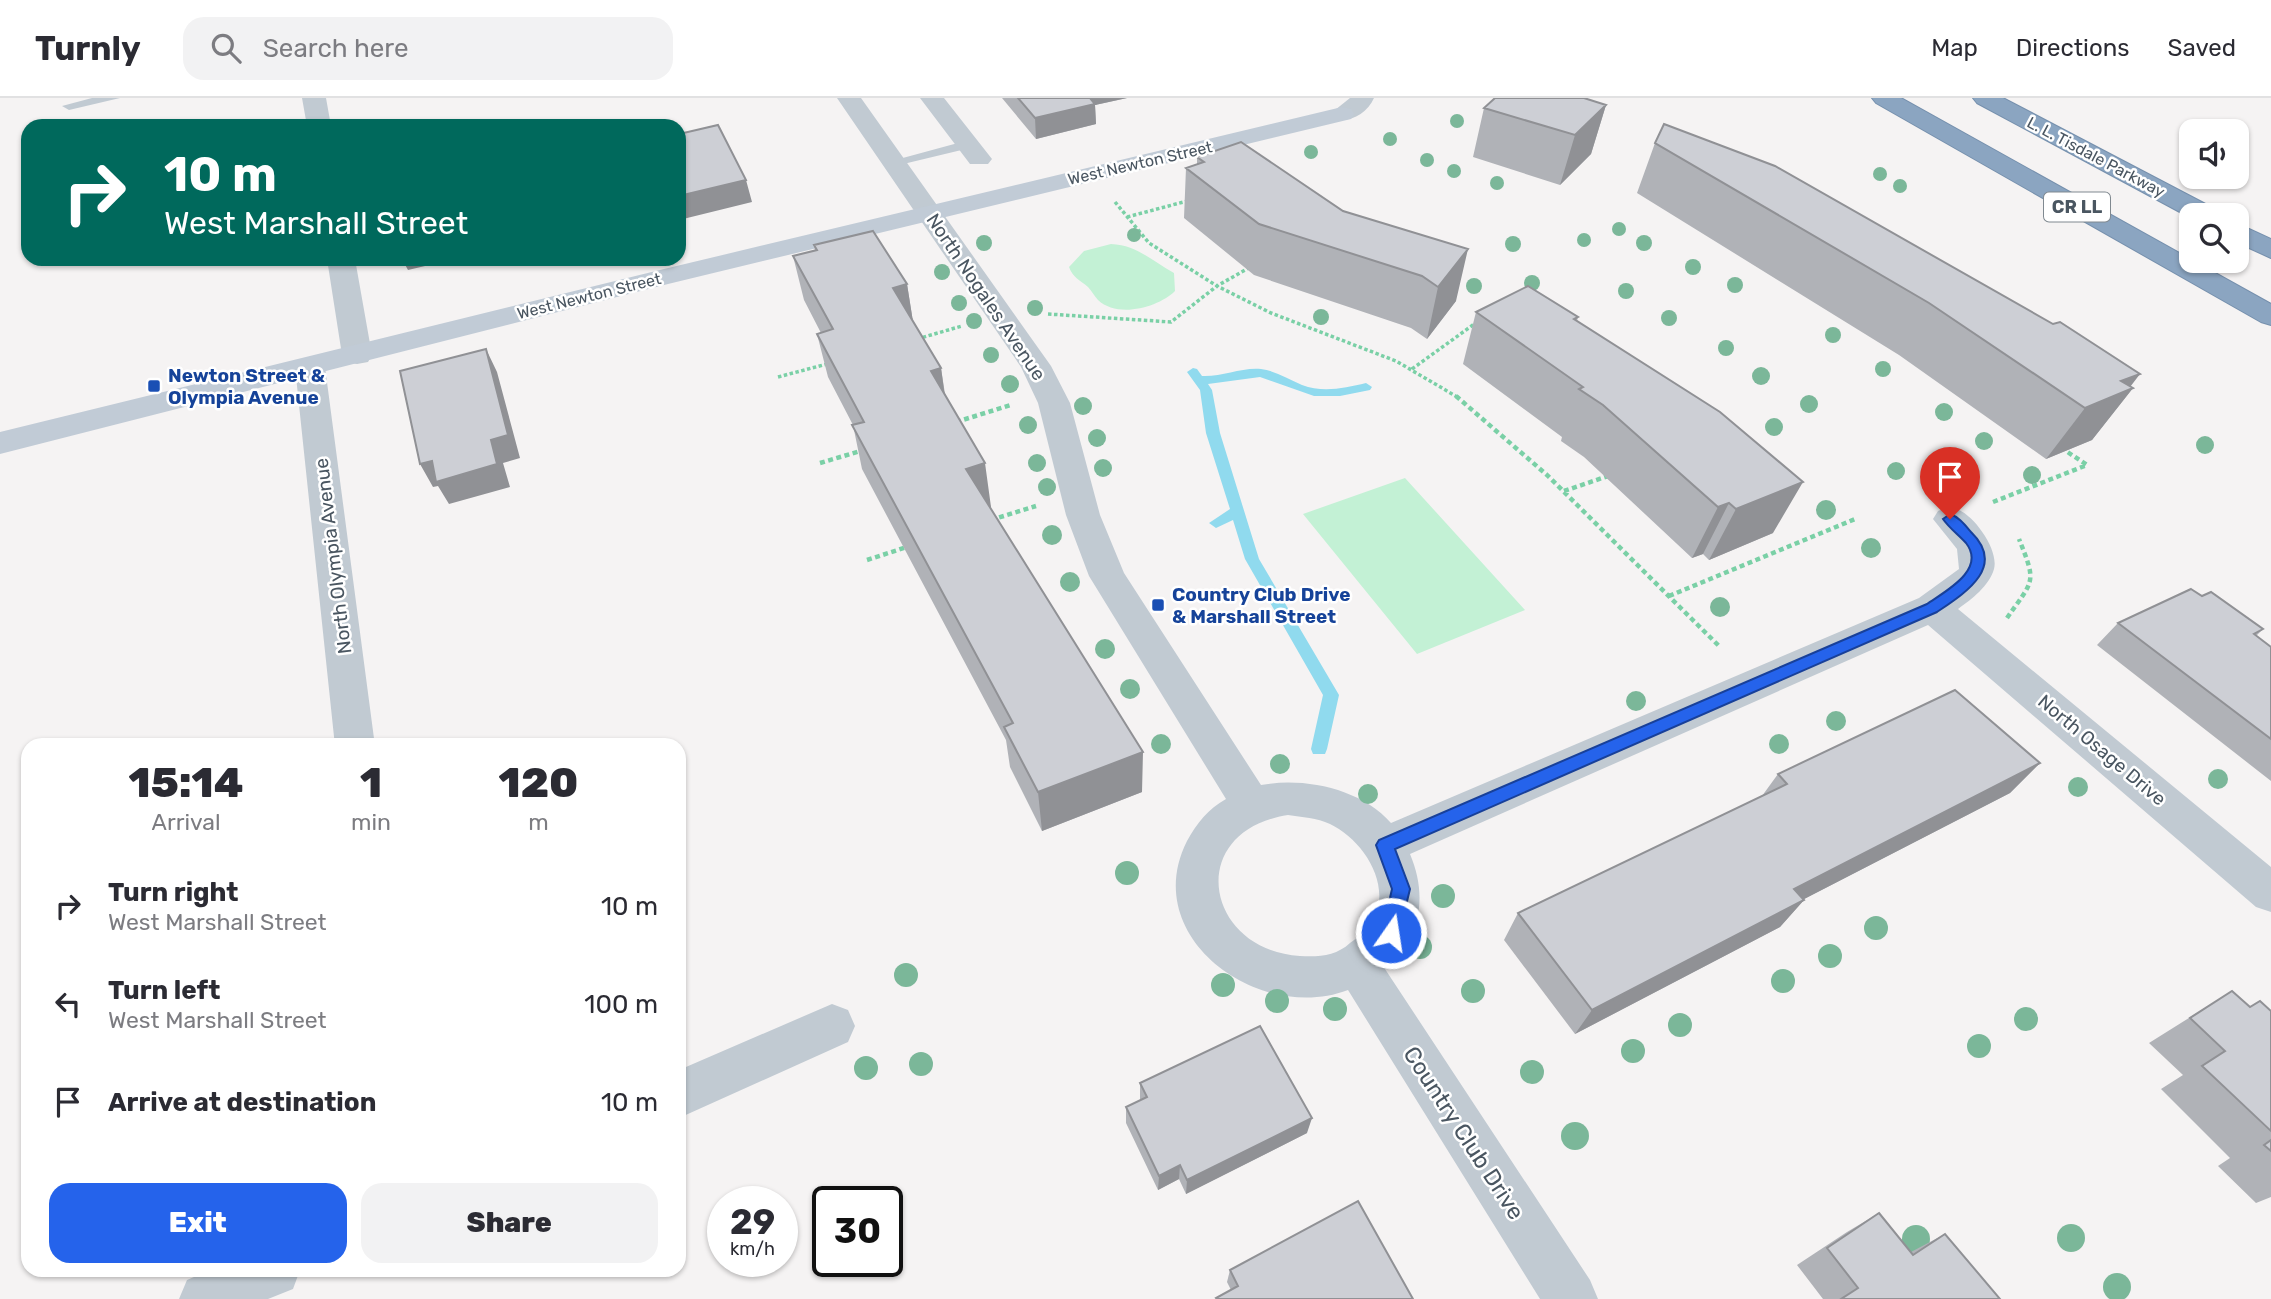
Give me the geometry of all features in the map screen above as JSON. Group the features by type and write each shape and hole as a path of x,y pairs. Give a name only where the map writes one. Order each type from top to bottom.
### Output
{"highway":[{"name":"CR LL","path":"1884,98 2271,316"},
{"name":"L. L. Tisdale Parkway","path":"1985,98 2183,203"},
{"path":"2249,238 2271,250"}],"street":[{"path":"314,98 318,119"},
{"path":"932,98 974,152"},
{"name":"West Newton Street","path":"0,443 930,212 1342,114 1359,105 1362,98"},
{"name":"North Nogales Avenue","path":"852,99 930,212 986,320 1036,366 1054,403 1083,515 1107,576 1252,805"},
{"path":"342,266 357,355"},
{"name":"North Olympia Avenue","path":"310,367 354,738"},
{"path":"1385,845 1932,608 1967,584 1976,569 1978,553 1973,542 1950,519"},
{"name":"North Osage Drive","path":"1932,608 2271,893"},
{"path":"1288,798 1325,803 1359,819 1385,845 1401,889 1391,933 1358,966 1319,978 1276,975 1237,957 1209,928 1197,899 1196,869 1206,842 1225,820 1252,805 1288,798"},
{"name":"Country Club Drive","path":"1358,966 1571,1299"},
{"path":"686,1091 832,1026"},
{"path":"206,1299 258,1277"}],"lane":[{"path":"69,106 114,98"},
{"path":"895,163 974,152"}],"path":[{"path":"1108,193 1149,243 1217,286 1271,313 1362,346 1412,369 1458,397 1564,491 1720,647"},
{"path":"1127,217 1192,200"},
{"path":"906,342 986,320 1044,314 1171,322 1217,286 1254,265"},
{"path":"1412,369 1484,317"},
{"path":"778,377 829,363"},
{"path":"950,424 1015,404"},
{"path":"820,463 872,447"},
{"path":"1993,509 1987,504 2087,465 2066,451"},
{"path":"1564,491 1614,473"},
{"path":"979,524 1041,504"},
{"path":"1669,596 1855,519"},
{"path":"2008,628 2008,613 2029,586 2032,572 2015,533"},
{"path":"867,560 916,544"}],"green space":[{"path":"1111,244 1137,250 1174,273 1175,291 1159,302 1138,309 1106,306 1069,267 1084,251"},
{"path":"1405,478 1525,610 1417,654 1303,514"}],"building":[{"path":"1018,98 1090,98 1095,104 1035,118"},
{"path":"1495,98 1584,98 1606,105 1575,135 1484,108"},
{"path":"1664,124 1775,166 2053,324 2060,322 2140,374 2121,381 2133,388 2085,408 1929,303 1655,143"},
{"path":"718,125 746,180 686,194 686,132"},
{"path":"1241,142 1343,211 1468,249 1438,287 1422,276 1259,224 1186,168 1204,162 1197,157"},
{"path":"873,231 907,284 893,288 941,368 931,371 985,463 966,469 1143,752 1038,792 1004,727 1013,723 852,425 864,422 817,334 833,329 793,256 817,250 814,245"},
{"path":"1528,286 1578,317 1574,319 1720,412 1803,482 1736,509 1729,503 1718,507 1603,405 1579,389 1583,387 1476,312"},
{"path":"486,349 508,435 491,440 497,464 436,482 432,461 420,464 400,371"},
{"path":"2191,589 2202,596 2211,592 2263,629 2254,634 2271,647 2271,739 2118,623"},
{"path":"1955,690 2040,763 1794,889 1804,900 1592,1010 1518,913 1787,784 1778,774"},
{"path":"2232,991 2250,1007 2260,1001 2271,1011 2271,1131 2202,1066 2225,1051 2190,1018"},
{"path":"1260,1026 1312,1118 1187,1180 1180,1165 1159,1176 1126,1107 1147,1097 1140,1083"},
{"path":"2271,1140 2271,1151 2264,1145"},
{"path":"1358,1201 1413,1299 1216,1298 1238,1286 1230,1270"},
{"path":"1879,1213 1913,1255 1945,1234 2000,1299 1841,1299 1858,1288 1827,1248"}],"waterway":[{"path":"1193,372 1206,390 1213,433 1252,559 1331,695 1319,749"},
{"path":"1201,380 1260,373 1314,392 1340,392 1366,387"},
{"path":"1216,523 1236,512"}],"place":[{"name":"Newton Street & Olympia Avenue","path":"154,386"},
{"name":"Country Club Drive & Marshall Street","path":"1158,605"}],"route":[{"path":"1391,933 1401,889 1385,845 1932,608 1967,584 1976,569 1978,553 1973,542 1950,519"}]}
